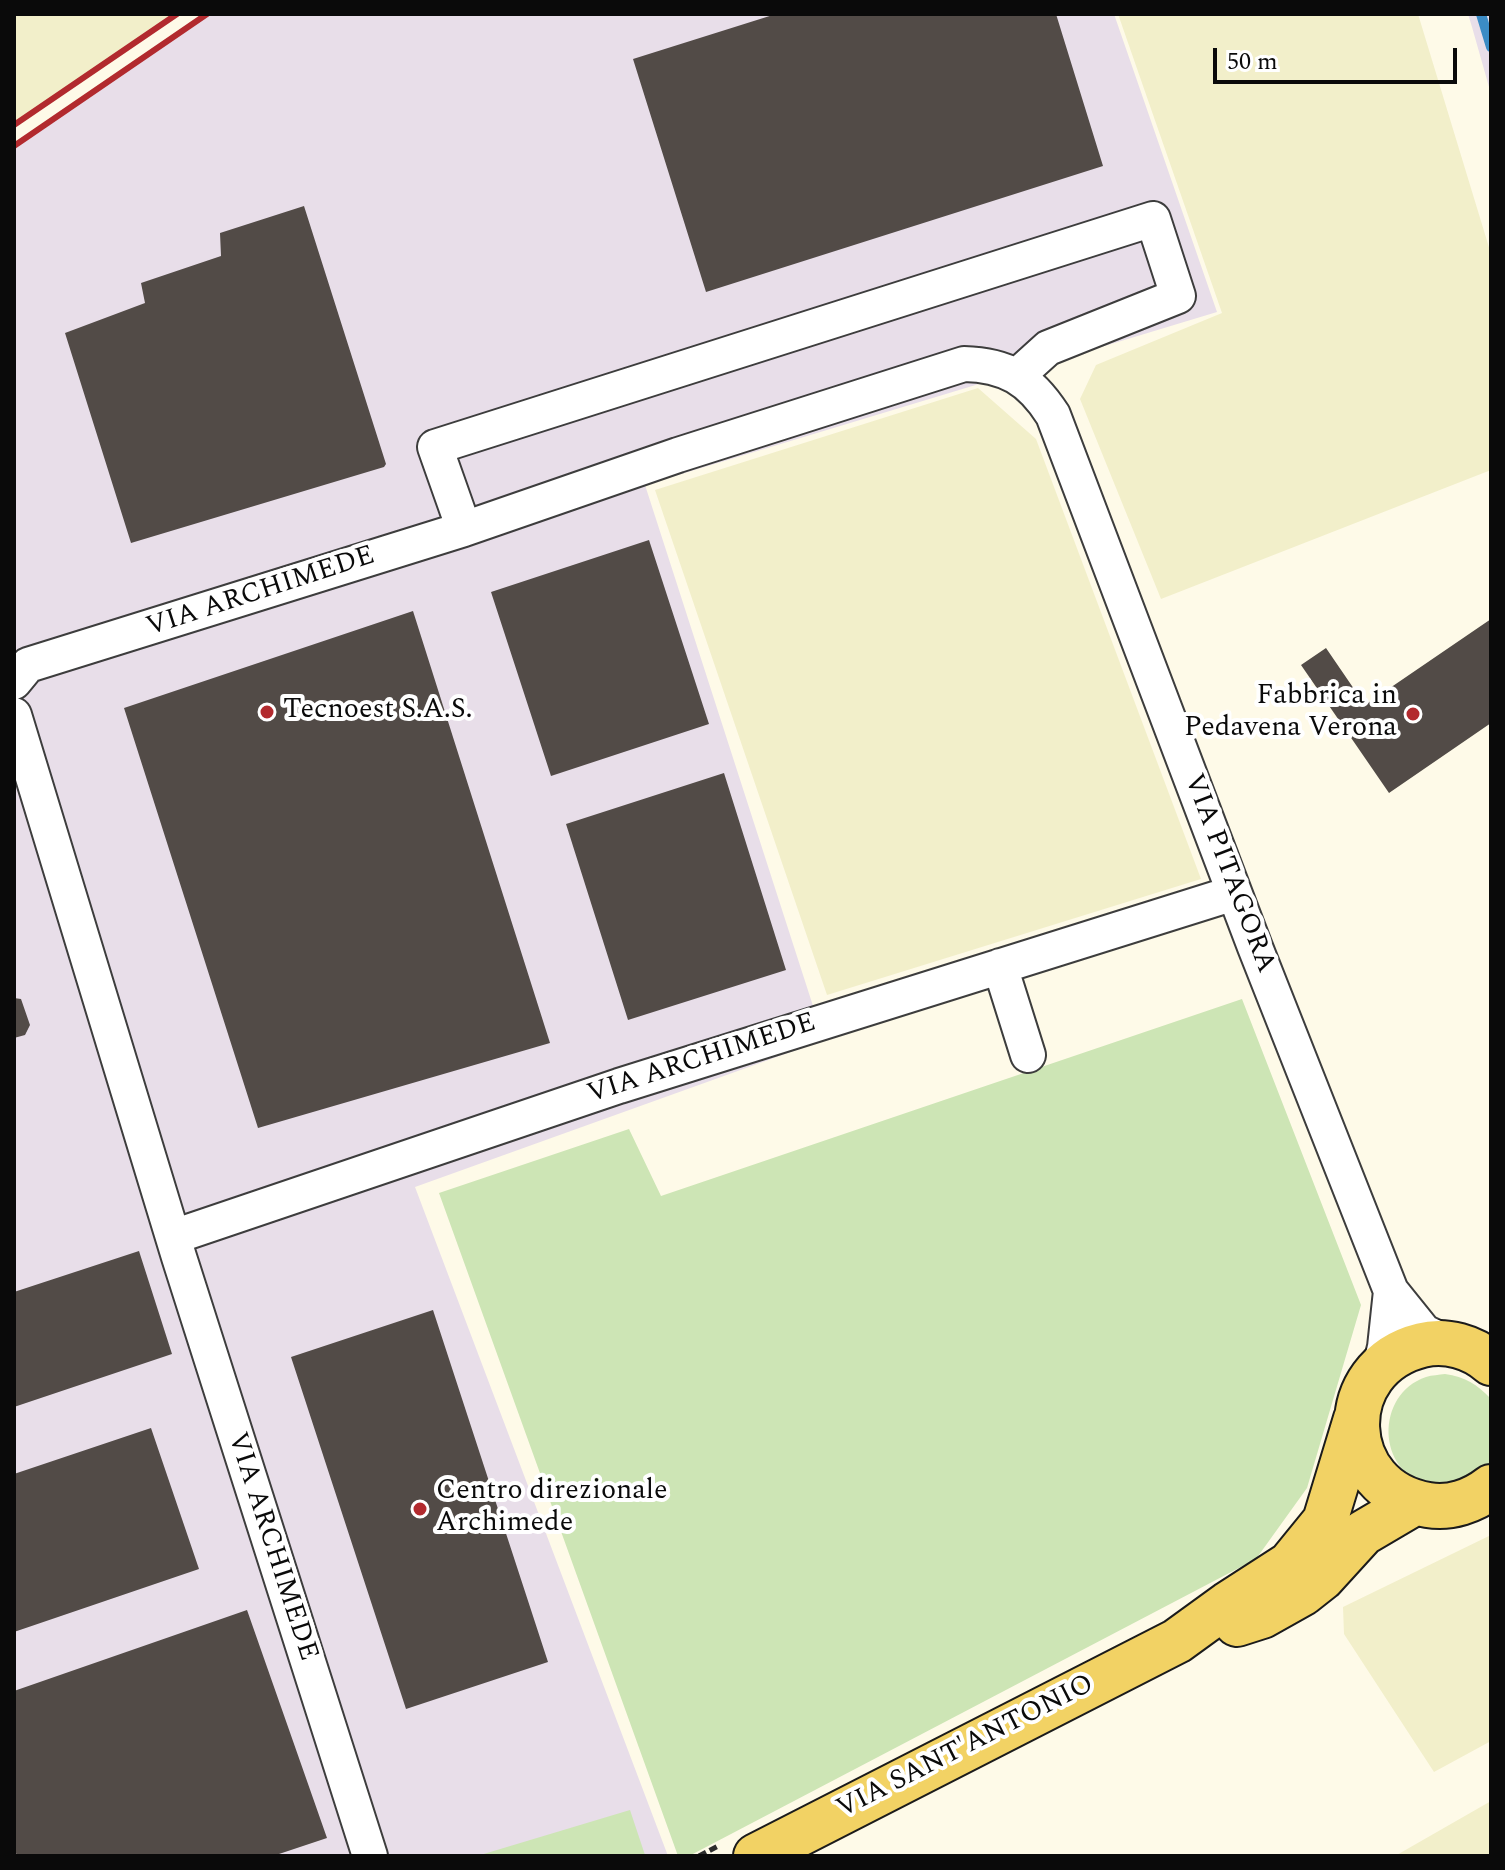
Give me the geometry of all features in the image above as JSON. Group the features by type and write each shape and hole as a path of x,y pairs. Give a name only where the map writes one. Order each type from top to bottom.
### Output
{"main road":[{"name":"VIA SANT'ANTONIO","path":"1177,1641 1290,1564 1325,1521 1360,1400 1368,1382 1380,1367 1411,1348 1429,1343 1448,1343"},
{"path":"1448,1343 1467,1348 1491,1363"},
{"name":"VIA SANT'ANTONIO","path":"1356,1419 1358,1441 1365,1462 1378,1480 1394,1494 1414,1503 1453,1505 1472,1499 1491,1487"},
{"name":"VIA SANT'ANTONIO","path":"742,1849 1177,1641 1262,1616 1303,1593 1322,1578 1363,1533 1414,1503"}],"street":[{"path":"464,529 435,447 1153,219 1178,296 1048,348 1017,376"},
{"name":"VIA ARCHIMEDE","path":"19,666 464,529 678,455 964,364 1000,369 1017,376"},
{"name":"VIA PITAGORA","path":"1017,376 1038,393 1053,415 1234,893 1391,1291 1424,1332 1448,1343"},
{"name":"VIA ARCHIMEDE","path":"14,715 173,1237 370,1856"},
{"name":"VIA ARCHIMEDE","path":"173,1237 619,1086 1234,893"},
{"path":"1000,966 1028,1055"},
{"name":"VIA PITAGORA","path":"1380,1367 1391,1291"}],"path":[{"path":"699,1856 742,1849"}],"shaded area":[{"path":"14,14 177,14 14,126"},
{"path":"207,14 1114,14 1217,312 645,485 824,1040 415,1187 668,1856 14,1856 14,147"},
{"path":"1118,14 1418,14 1491,254 1491,470 1161,599 1080,399 1096,365 1222,313"},
{"path":"1468,14 1491,14 1491,94 1472,27"},
{"path":"978,388 1036,439 1201,879 827,995 655,490"},
{"path":"1491,1535 1491,1741 1434,1772 1344,1634 1343,1607"},
{"path":"1491,1801 1491,1856 1395,1856"}],"green space":[{"path":"1242,999 1361,1305 1307,1488 1256,1559 689,1856 678,1856 439,1193 629,1129 661,1196"},
{"path":"1445,1374 1470,1382 1491,1399 1491,1461 1478,1475 1468,1480 1430,1485 1412,1478 1399,1465 1389,1433 1391,1415 1398,1399 1409,1386 1426,1377"},
{"path":"630,1810 645,1855 642,1856 477,1856"}],"building":[{"path":"776,14 1056,14 1103,166 706,292 633,59"},
{"path":"304,206 386,464 131,543 65,333 145,303 141,283 221,256 220,233"},
{"path":"649,540 709,724 551,776 491,592"},
{"path":"413,611 550,1043 258,1128 124,708"},
{"name":"Fabbrica in Pedavena Verona","path":"1491,619 1491,723 1389,793 1301,665 1326,648 1365,705"},
{"path":"724,773 786,970 628,1020 566,824"},
{"path":"14,998 21,999 30,1025 25,1035 14,1038"},
{"path":"139,1251 172,1354 14,1407 14,1292"},
{"name":"Centro direzionale Archimede","path":"433,1310 548,1662 406,1709 291,1357"},
{"path":"151,1428 199,1569 14,1632 14,1474"},
{"path":"247,1610 327,1838 273,1856 17,1856 14,1847 14,1691"}],"waterway":[{"path":"1481,14 1491,47"}],"railway":[{"path":"14,125 177,14"},
{"path":"14,146 207,14"}],"place":[{"name":"Tecnoest S.A.S.","path":"267,712"},
{"name":"Fabbrica in Pedavena Verona","path":"1413,714"},
{"name":"Centro direzionale Archimede","path":"420,1509"}]}
